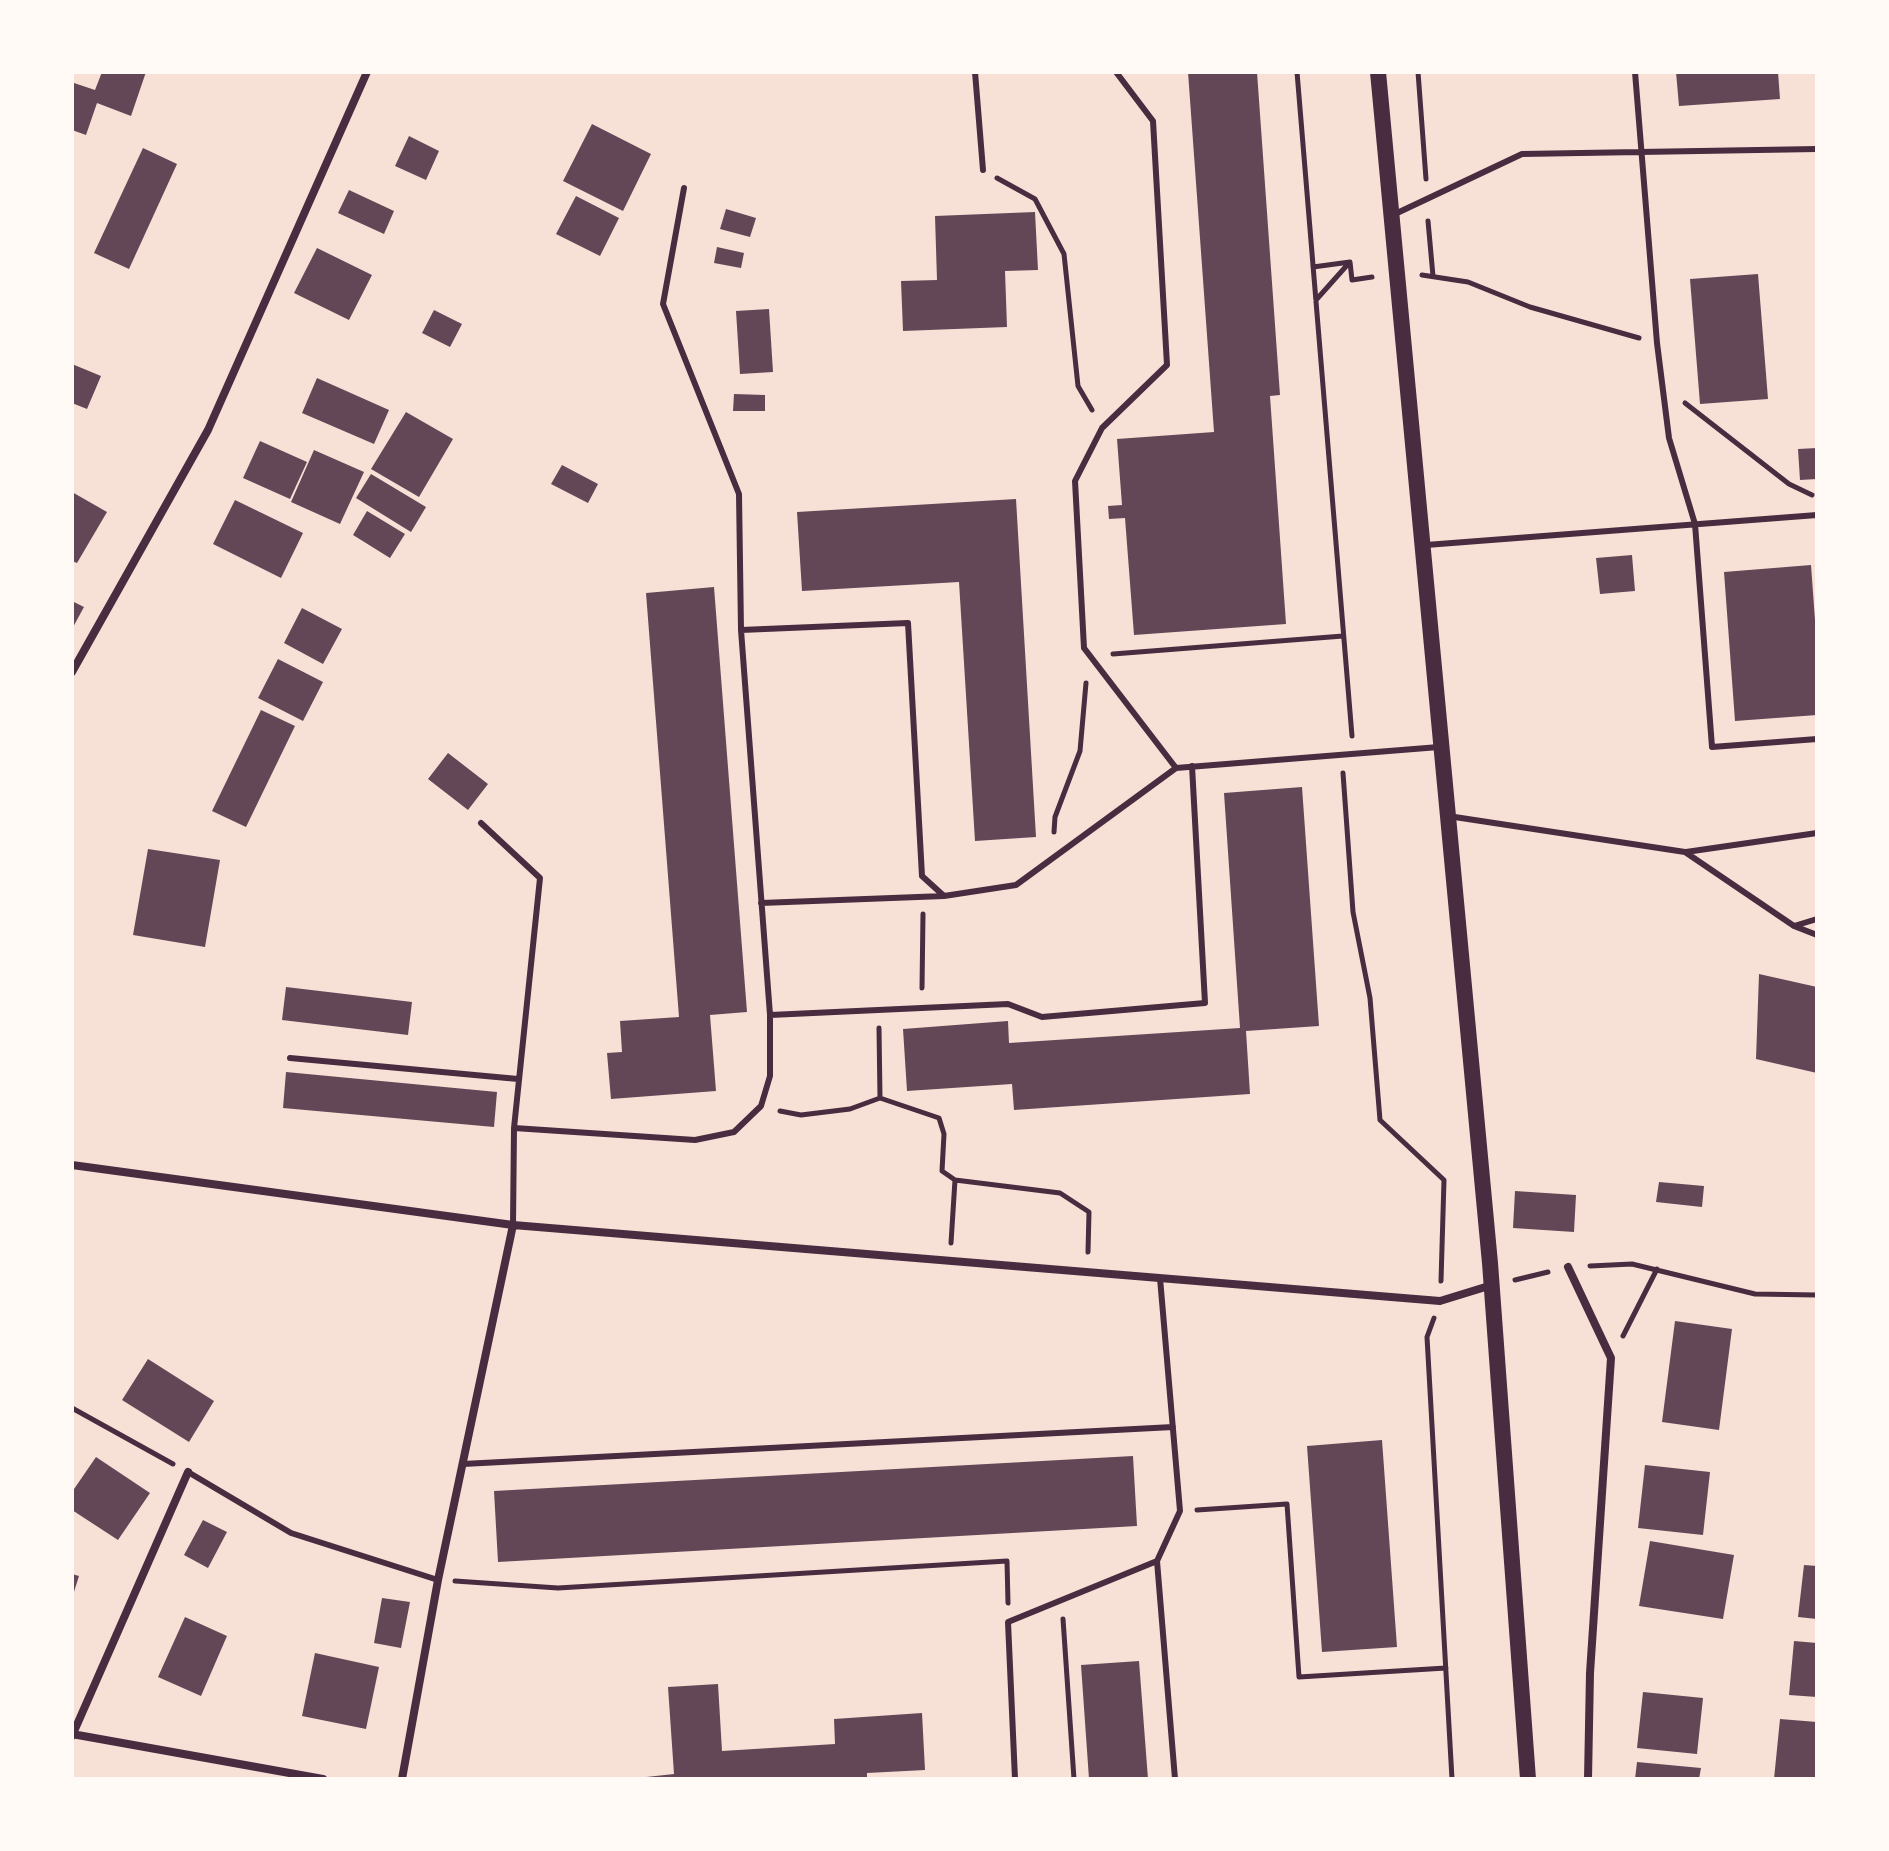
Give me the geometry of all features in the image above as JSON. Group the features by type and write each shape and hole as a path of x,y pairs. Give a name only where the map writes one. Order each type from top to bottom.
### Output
{"main road":[{"path":"1378,72 1492,1285 1528,1779"}],"street":[{"path":"72,672 208,430 367,72"},
{"path":"72,1165 513,1225 1440,1301 1492,1285"},
{"path":"402,1779 438,1580 513,1225"},
{"path":"1568,1267 1611,1358 1590,1673 1588,1779"},
{"path":"188,1472 72,1735 323,1779"}],"lane":[{"path":"975,72 983,170"},
{"path":"1116,72 1153,121 1167,365 1102,428 1075,481 1084,648 1176,768"},
{"path":"1635,72 1657,343 1669,438 1695,524 1712,747 1817,739"},
{"path":"1392,216 1522,154 1817,149"},
{"path":"514,1128 695,1140 734,1132 761,1106 770,1076 770,1015 741,630 739,494 663,304 684,188"},
{"path":"1423,546 1817,515"},
{"path":"741,630 908,623 922,876 944,896"},
{"path":"761,903 923,898 1016,885 1176,768 1443,747"},
{"path":"770,1015 1008,1004 1042,1017 1205,1003 1192,766"},
{"path":"1447,816 1685,852 1817,833"},
{"path":"481,823 540,878 514,1128 513,1225"},
{"path":"1685,852 1794,926 1817,935"},
{"path":"1794,926 1817,919"},
{"path":"290,1058 518,1079"},
{"path":"1160,1278 1180,1511 1157,1561 1175,1779"},
{"path":"463,1464 1173,1427"},
{"path":"188,1472 291,1533 438,1580"},
{"path":"1015,1779 1008,1622 1157,1561"}],"path":[{"path":"1297,72 1354,753"},
{"path":"1418,72 1433,276"},
{"path":"983,170 1035,199 1064,254 1078,386 1102,428"},
{"path":"1313,267 1350,262"},
{"path":"1350,262 1352,280 1397,274 1468,282 1530,307 1657,343"},
{"path":"1315,301 1350,262"},
{"path":"1680,399 1789,484 1817,498"},
{"path":"1052,859 1055,817 1080,751 1090,656 1343,636"},
{"path":"1342,754 1353,912 1370,998 1380,1120 1444,1180 1440,1301 1427,1337 1452,1779"},
{"path":"922,1009 923,898"},
{"path":"879,1011 880,1098"},
{"path":"761,1106 801,1115 850,1109 880,1098 939,1118 944,1134 942,1171 955,1180 1060,1193 1089,1212 1087,1249 1094,1273"},
{"path":"950,1261 955,1180"},
{"path":"1492,1285 1568,1267 1632,1264 1755,1294 1817,1295"},
{"path":"1611,1358 1657,1269"},
{"path":"72,1408 188,1472"},
{"path":"1180,1511 1287,1504 1299,1677 1446,1668"},
{"path":"438,1580 558,1588 1007,1561 1008,1622"},
{"path":"1062,1598 1074,1779"}],"building":[{"path":"102,72 146,72 131,116 97,103 86,135 72,130 74,83 95,90"},
{"path":"1188,72 1257,72 1280,395 1270,396 1286,624 1134,635 1125,518 1109,519 1108,506 1122,505 1117,439 1214,432"},
{"path":"1676,72 1778,72 1780,99 1679,106"},
{"path":"592,124 651,154 623,211 563,181"},
{"path":"409,136 439,151 426,180 395,166"},
{"path":"143,148 177,164 129,269 94,253"},
{"path":"349,190 394,211 384,234 338,213"},
{"path":"576,196 619,218 600,256 556,234"},
{"path":"726,209 756,218 750,237 720,229"},
{"path":"1035,212 1038,270 1005,271 1007,327 903,331 901,281 937,280 935,216"},
{"path":"717,247 744,253 741,268 714,263"},
{"path":"317,248 372,275 349,320 294,293"},
{"path":"1758,274 1768,399 1700,404 1690,279"},
{"path":"769,309 773,372 740,374 736,311"},
{"path":"434,310 462,324 450,347 422,333"},
{"path":"72,364 101,376 87,409 72,403"},
{"path":"317,378 389,410 374,444 302,413"},
{"path":"734,394 765,395 765,411 733,411"},
{"path":"406,412 453,439 419,497 371,469"},
{"path":"260,441 307,462 290,499 243,478"},
{"path":"1817,448 1817,479 1800,480 1798,449"},
{"path":"314,450 364,472 340,524 291,502"},
{"path":"562,465 598,484 588,503 551,484"},
{"path":"371,474 426,507 411,532 356,498"},
{"path":"72,492 107,512 77,563 72,561"},
{"path":"1016,499 1036,837 975,841 959,582 802,591 797,512"},
{"path":"235,500 303,533 281,578 213,544"},
{"path":"367,511 405,534 390,558 353,535"},
{"path":"1632,555 1635,591 1600,594 1596,558"},
{"path":"1811,565 1817,647 1817,715 1735,721 1724,572"},
{"path":"714,587 747,1012 710,1015 716,1091 611,1099 607,1053 622,1052 620,1021 679,1017 646,593"},
{"path":"72,601 84,607 72,629"},
{"path":"302,608 342,629 323,664 284,643"},
{"path":"278,659 323,682 303,721 258,698"},
{"path":"261,710 295,726 246,827 212,811"},
{"path":"448,753 488,784 468,810 428,779"},
{"path":"1302,787 1319,1026 1246,1031 1250,1094 1014,1110 1012,1084 907,1091 903,1029 1008,1021 1009,1043 1240,1028 1224,793"},
{"path":"148,849 220,860 205,947 133,935"},
{"path":"1759,974 1817,987 1817,1073 1756,1059"},
{"path":"286,987 412,1002 408,1035 282,1020"},
{"path":"286,1072 497,1092 494,1127 283,1108"},
{"path":"1659,1182 1704,1186 1702,1207 1656,1202"},
{"path":"1515,1191 1576,1195 1574,1232 1513,1228"},
{"path":"1675,1321 1732,1329 1719,1430 1662,1422"},
{"path":"148,1359 214,1401 189,1442 122,1400"},
{"path":"1382,1440 1397,1647 1322,1652 1307,1446"},
{"path":"1133,1456 1137,1526 498,1562 494,1491"},
{"path":"96,1457 150,1493 118,1540 72,1510 72,1492"},
{"path":"1645,1465 1710,1472 1703,1535 1638,1528"},
{"path":"203,1520 227,1532 208,1568 184,1555"},
{"path":"1650,1541 1734,1555 1723,1619 1639,1606"},
{"path":"1804,1565 1817,1566 1817,1619 1798,1617"},
{"path":"72,1574 79,1576 73,1595 72,1595"},
{"path":"382,1598 410,1602 401,1648 374,1643"},
{"path":"185,1617 227,1636 201,1696 158,1677"},
{"path":"1794,1641 1817,1643 1817,1697 1789,1695"},
{"path":"315,1653 379,1667 366,1729 302,1716"},
{"path":"1139,1661 1148,1779 1089,1779 1081,1665"},
{"path":"718,1684 722,1751 835,1744 834,1719 922,1713 925,1770 867,1773 867,1779 628,1779 674,1774 668,1687"},
{"path":"1643,1692 1703,1698 1697,1754 1637,1748"},
{"path":"1780,1719 1817,1722 1817,1779 1774,1779"},
{"path":"1637,1762 1701,1768 1699,1779 1635,1779"}]}
